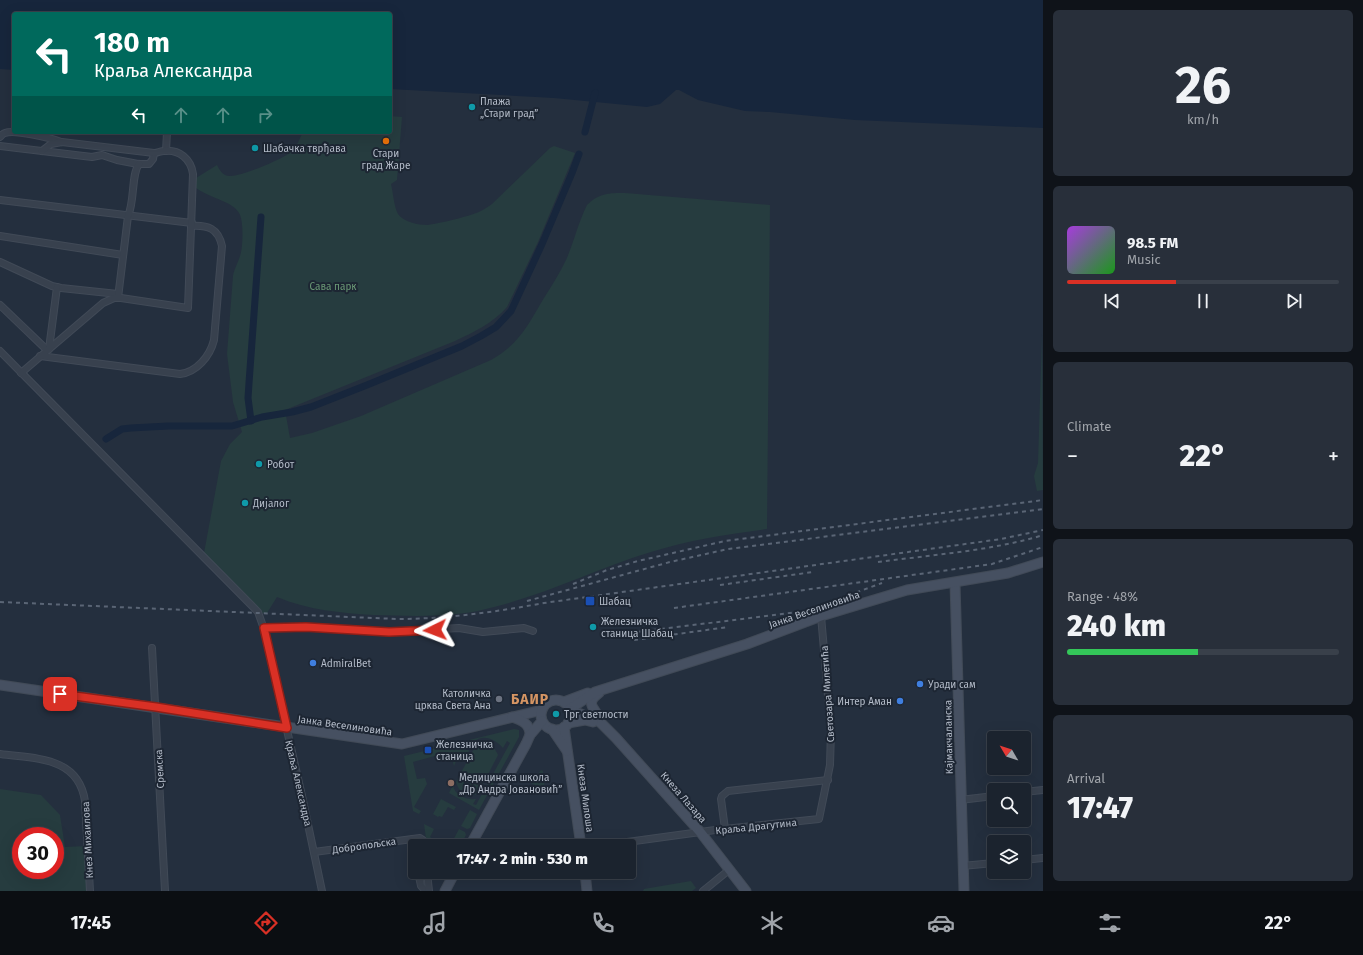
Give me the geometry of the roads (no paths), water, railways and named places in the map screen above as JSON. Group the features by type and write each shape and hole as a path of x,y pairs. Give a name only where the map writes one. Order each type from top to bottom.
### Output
{"main road":[{"name":"Јанка Веселиновића","path":"568,707 579,695 606,689 747,644 821,616 907,590 1008,573 1043,562"},
{"name":"Кајмакчаланска","path":"955,583 960,800 964,891"},
{"name":"Јанка Веселиновића","path":"0,685 402,744 512,717 542,716"},
{"path":"526,744 536,735 551,728 558,729 566,725 586,720 597,723 600,722 592,706 592,701 606,689"},
{"path":"474,839 530,735 542,716 548,702 560,700 568,707 570,718 566,725"},
{"name":"Кнеза Лазара","path":"568,707 600,722 644,768 700,832 746,891"},
{"path":"542,716 551,728"},
{"path":"512,717 522,720 527,724 530,730 530,735"},
{"name":"Кнеза Милоша","path":"566,725 580,839"},
{"name":"Кнеза Милоша","path":"551,728 569,754"},
{"path":"445,891 451,879"},
{"path":"586,879 587,891"}],"street":[{"path":"0,137 5,132 12,132"},
{"path":"24,134 62,142"},
{"path":"166,151 167,134"},
{"path":"0,262 38,280 57,287 188,308 192,225 192,168 190,163 177,152 166,151 154,153 62,142 56,142 42,151"},
{"path":"0,146 92,157 102,155 117,160 139,164 149,164 153,159 154,153"},
{"path":"102,155 103,147"},
{"path":"118,296 128,216 132,206 136,170 139,164"},
{"path":"0,200 204,226 213,229 219,236 222,246 214,340 209,352 197,367 186,373 180,374 40,356"},
{"path":"0,236 123,255"},
{"path":"48,349 57,287"},
{"path":"21,373 103,303 118,296"},
{"path":"0,305 48,349"},
{"name":"Краља Александра","path":"0,351 255,608 260,616 287,728 322,891"},
{"name":"Светозара Милетића","path":"819,819 828,780 831,730 821,616"},
{"path":"264,628 306,627 389,632 459,628 483,632 524,628 533,631"},
{"name":"Сремска","path":"152,648 164,891"},
{"name":"Кнез Михаилова","path":"0,754 55,762 68,770 76,778 82,789 85,801 90,891"},
{"path":"725,829 721,799 722,796 728,791 828,780"},
{"path":"1031,791 1043,790"},
{"path":"960,800 987,797"},
{"name":"Краља Драгутина","path":"636,841 819,819"},
{"path":"413,839 422,839"},
{"name":"Добропољска","path":"314,852 408,840"},
{"path":"1031,859 1043,858"},
{"path":"962,866 987,864"},
{"path":"702,891 729,870"},
{"path":"420,879 421,886 428,891"},
{"path":"427,879 428,891"}],"water":[{"path":"0,0 1043,0 1043,128 855,120 745,111 698,100 679,90 676,90 660,104 647,107 554,98 392,89 392,12 12,12 12,70 0,69"}],"waterway":[{"path":"585,132 595,93"},
{"path":"106,439 122,429 168,426 232,426 262,417 311,407 462,346 496,327 511,311 542,244 579,154"},
{"path":"251,421 248,398 261,217"}],"railway":[{"path":"573,584 607,570 638,561 725,541 1043,500"},
{"path":"527,601 670,562 728,549 1043,509"},
{"path":"0,602 397,619 434,618 489,612 1001,539 1043,530"},
{"path":"878,562 980,549 1040,536"},
{"path":"674,608 992,564 1043,547"},
{"path":"720,585 813,572"},
{"path":"637,632 806,611 882,583"},
{"path":"634,640 728,627"}],"place":[{"name":"Плажа „Стари град”","path":"472,107"},
{"name":"Стари град Жаре","path":"386,141"},
{"name":"Шабачка тврђава","path":"255,148"},
{"name":"Робот","path":"259,464"},
{"name":"Дијалог","path":"245,503"},
{"name":"Шабац","path":"590,601"},
{"name":"Железничка станица Шабац","path":"593,627"},
{"name":"AdmiralBet","path":"313,663"},
{"name":"Уради сам","path":"920,684"},
{"name":"Католичка црква Света Ана","path":"499,699"},
{"name":"Интер Аман","path":"900,701"},
{"name":"Трг светлости","path":"556,714"},
{"name":"Железничка станица","path":"428,750"},
{"name":"Медицинска школа „Др Андра Јовановић”","path":"451,783"}],"district":[{"name":"БАИР","path":"530,699"}],"park label":[{"name":"Сава парк","path":"333,286"}]}
